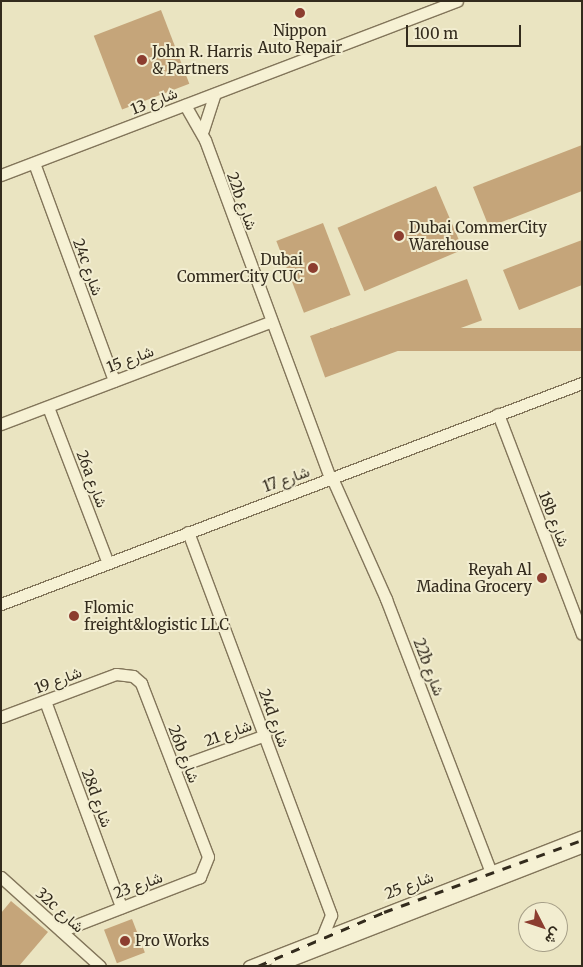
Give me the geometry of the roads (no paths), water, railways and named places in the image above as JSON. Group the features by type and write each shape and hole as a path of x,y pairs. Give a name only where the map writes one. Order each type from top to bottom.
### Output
{"street":[{"name":"شارع 13","path":"1,175 457,1"},
{"path":"204,135 215,94"},
{"name":"22b شارع","path":"188,104 204,135 270,322 331,478 386,599 490,870"},
{"name":"24c شارع","path":"34,163 114,381"},
{"name":"شارع 15","path":"1,424 270,322"},
{"name":"شارع 17","path":"1,604 582,383"},
{"name":"26a شارع","path":"48,407 108,563"},
{"name":"18b شارع","path":"498,414 582,634"},
{"name":"24d شارع","path":"188,532 331,915"},
{"name":"شارع 19","path":"1,717 126,673"},
{"name":"26b شارع","path":"126,673 141,683 206,852"},
{"name":"28d شارع","path":"45,701 120,907"},
{"name":"شارع 21","path":"174,768 265,735"},
{"name":"شارع 25","path":"249,966 348,925 582,836"},
{"name":"شارع 25","path":"276,966 582,847"},
{"name":"شارع 23","path":"61,931 200,877 208,864 206,852"},
{"name":"32c شارع","path":"1,877 100,966"},
{"path":"323,935 331,915 348,925"}],"railway":[{"path":"258,966 384,912 582,840"}],"place":[{"name":"Nippon Auto Repair","path":"300,13"},
{"name":"John R. Harris & Partners","path":"142,60"},
{"name":"Dubai CommerCity Warehouse","path":"399,236"},
{"name":"Dubai CommerCity CUC","path":"313,268"},
{"name":"Reyah Al Madina Grocery","path":"542,578"},
{"name":"Flomic freight&logistic LLC","path":"74,616"},
{"name":"Pro Works","path":"125,941"}]}
